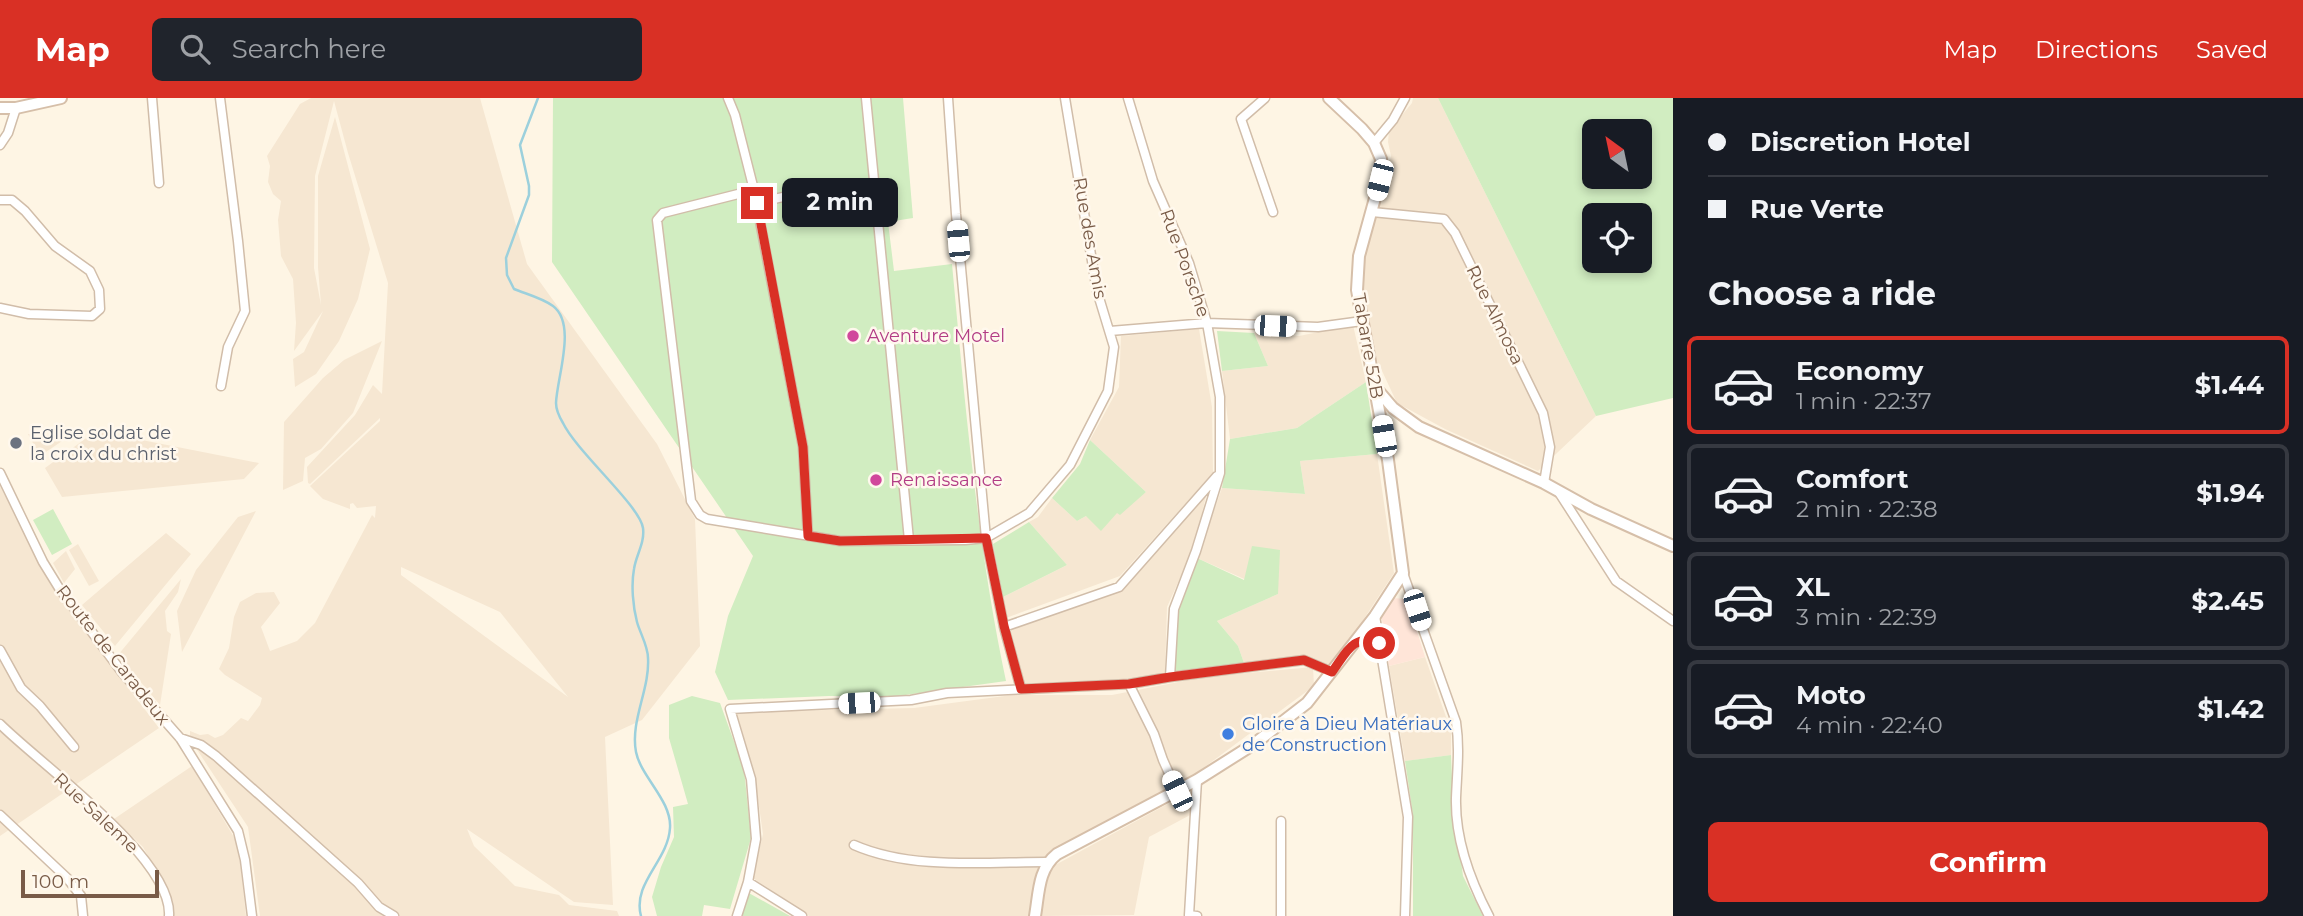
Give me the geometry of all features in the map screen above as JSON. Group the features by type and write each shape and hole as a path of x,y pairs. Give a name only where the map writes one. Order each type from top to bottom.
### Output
{"street":[{"path":"0,108 16,108 61,98"},
{"path":"152,98 159,183"},
{"path":"220,98 245,311 228,346 221,386"},
{"path":"727,98 735,115 757,203 803,447 808,536"},
{"path":"866,98 909,540"},
{"path":"948,98 986,538 1004,626 1021,689"},
{"name":"Rue des Amis","path":"986,538 1029,513 1070,465 1108,391 1114,347 1097,291 1065,98"},
{"name":"Rue Porsche","path":"1128,98 1153,181 1189,263 1207,323 1220,397 1220,473 1196,551 1174,609 1170,677"},
{"path":"1265,98 1241,119 1273,212"},
{"path":"1329,98 1374,142 1394,120 1405,98"},
{"path":"0,145 8,133 16,108"},
{"name":"Tabarre 52B","path":"1374,142 1381,159 1380,180 1359,256 1357,290 1375,387 1403,573"},
{"path":"754,190 663,213 657,220 691,502 700,515 707,519 840,541 986,538"},
{"path":"757,203 800,193"},
{"path":"0,200 12,200 55,246 90,271 99,290 100,309 92,316 29,314 0,308"},
{"name":"Rue Almosa","path":"1372,212 1444,219 1455,233 1543,413 1550,447 1544,483"},
{"path":"1110,331 1207,323 1318,327 1362,321"},
{"path":"1375,387 1393,408 1419,426 1673,546"},
{"name":"Route de Caradeux","path":"0,473 58,588 121,671 180,738 238,831 253,916"},
{"path":"1004,626 1119,587 1220,473"},
{"path":"1559,491 1616,581 1673,621"},
{"path":"1035,916 1046,862 1197,780 1254,744 1307,703 1403,573"},
{"path":"1403,573 1456,722 1460,745 1456,801 1460,833 1468,875 1489,916"},
{"path":"1374,615 1408,817 1405,916"},
{"path":"1354,642 1367,638 1379,643"},
{"path":"0,650 21,688 40,706 74,747"},
{"path":"737,916 748,882 756,839 751,779 730,709 911,701 947,693 1129,684 1304,660 1332,672"},
{"path":"1129,684 1154,734 1177,791"},
{"name":"Rue Saleme","path":"0,724 100,813 151,866 170,903 169,916"},
{"path":"180,738 201,745 216,756 350,875 380,912 394,916"},
{"path":"1197,780 1189,915 1198,916"},
{"path":"0,815 67,878 81,895 83,916"},
{"path":"1281,821 1281,916"},
{"path":"854,845 876,855 918,861 1046,862"},
{"path":"748,882 798,915"}],"shaded area":[{"path":"311,98 480,98 527,264 657,444 695,519 700,646 642,720 605,737 613,905 574,902 467,829 474,846 515,886 559,895 569,905 617,911 619,916 260,916 248,827 190,739 190,731 215,738 223,735 241,718 248,721 260,705 262,698 219,669 229,648 234,617 240,602 256,593 274,592 280,603 261,627 270,651 297,641 315,623 372,515 375,518 376,506 357,508 353,503 350,504 350,509 323,499 310,486 380,421 380,418 308,483 307,467 355,415 373,385 382,394 388,283 334,101 315,176 314,268 321,305 318,267 318,176 335,117 370,249 358,299 339,341 316,374 295,387 293,359 304,352 323,311 294,351 296,323 293,279 281,256 278,220 281,201 273,194 268,182 270,166 267,156 300,104","holes":["401,567 500,612 568,697 401,575"]},
{"path":"1413,98 1438,98 1596,416 1538,471 1445,429 1397,403 1369,343 1359,284 1363,253 1383,193 1391,156 1389,131 1412,103"},
{"path":"1353,325 1366,382 1297,428 1230,439 1222,371 1268,366 1254,333 1299,336"},
{"path":"1199,329 1212,407 1213,473 1120,576 1006,618 1003,597 1067,565 1029,522 1038,517 1052,498 1077,521 1086,516 1117,512 1146,492 1090,440 1119,387 1121,336"},
{"path":"382,341 353,413 321,449 305,458 303,481 283,490 284,422 323,378 344,360"},
{"path":"96,431 259,463 244,479 62,497 45,468"},
{"path":"28,434 68,437 40,456"},
{"path":"1377,454 1394,573 1333,666 1304,657 1244,663 1238,646 1217,621 1278,594 1197,558 1222,488 1305,494 1300,461"},
{"path":"0,486 41,566 69,610 159,728 0,836"},
{"path":"1207,492 1194,547 1167,607 1165,674 1103,682 1024,685 1010,627 1120,591"},
{"path":"256,511 182,652 177,611 196,570 238,517"},
{"path":"166,533 191,554 115,646 82,605"},
{"path":"78,544 99,581 89,586 69,550"},
{"path":"66,551 75,569 64,583 53,563"},
{"path":"181,579 178,592 165,611 167,631 171,634 160,705 118,655"},
{"path":"1392,598 1407,599 1425,657 1389,666 1381,613"},
{"path":"1425,657 1451,731 1451,755 1405,761 1389,666"},
{"path":"1313,667 1314,686 1183,783 1041,862 1031,916 809,916 753,878 763,834 754,772 736,712 914,708 1012,695 1112,695 1204,677"},
{"path":"192,766 238,844 246,916 173,916 173,901 143,847 114,819"},
{"path":"1192,793 1192,814 1149,837 1134,915 1040,916 1046,870"}],"green space":[{"path":"553,98 903,98 913,218 888,222 894,271 952,264 980,526 1006,681 898,696 728,700 715,672 728,616 753,556 552,262"},
{"path":"1438,98 1673,98 1673,398 1596,416"},
{"path":"1217,331 1254,333 1268,366 1222,371"},
{"path":"1366,382 1377,454 1300,461 1305,494 1222,488 1230,439 1297,428"},
{"path":"1090,440 1146,492 1120,515 1117,513 1101,531 1086,516 1077,521 1052,498 1080,464"},
{"path":"53,509 72,544 52,555 33,520"},
{"path":"1029,522 1067,565 1003,597 993,544"},
{"path":"1252,546 1280,550 1278,594 1217,621 1238,646 1244,663 1174,671 1178,612 1197,558 1244,580"},
{"path":"692,696 720,703 744,769 751,838 730,909 704,905 702,916 657,916 652,897 674,837 673,807 688,804 669,738 669,705"},
{"path":"1451,755 1453,801 1463,876 1483,916 1413,916 1413,815 1405,761"},
{"path":"747,892 790,916 742,916"}],"waterway":[{"path":"538,98 520,145 529,195 506,258 507,275 514,289 549,303 560,314 565,338 556,403 558,413 570,435 631,506 643,528 643,539 634,569 633,589 638,626 648,653 648,670 636,729 636,752 666,808 670,828 668,840 641,893 641,916"}],"place":[{"name":"Aventure Motel","path":"853,336"},
{"name":"Eglise soldat de la croix du christ","path":"16,443"},
{"name":"Renaissance","path":"876,480"},
{"name":"Gloire à Dieu Matériaux de Construction","path":"1228,734"}],"route":[{"path":"757,203 803,447 808,536 840,541 986,538 1004,626 1021,689 1129,684 1304,660 1332,672 1354,642 1367,638 1379,643"}]}
